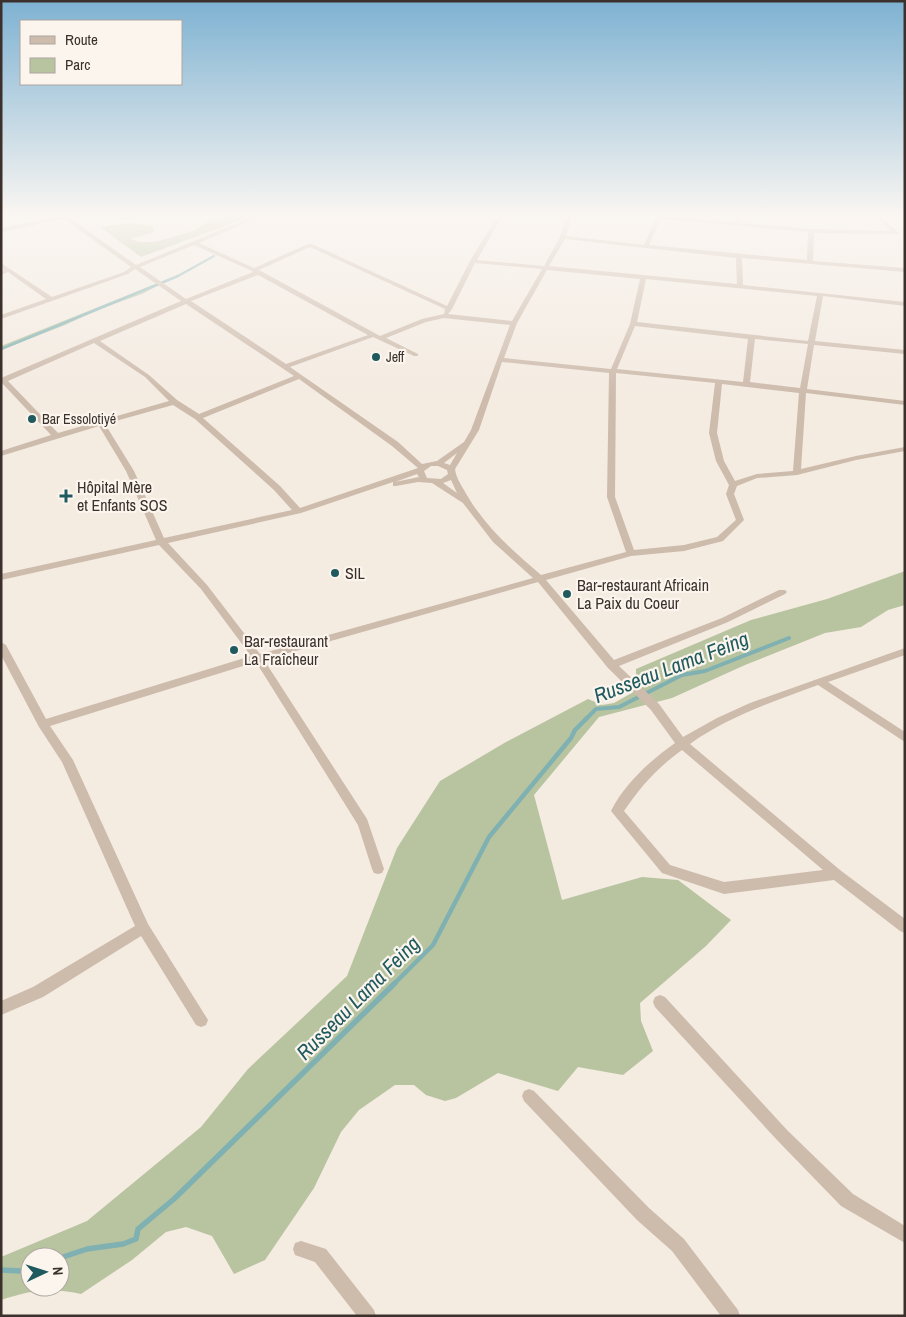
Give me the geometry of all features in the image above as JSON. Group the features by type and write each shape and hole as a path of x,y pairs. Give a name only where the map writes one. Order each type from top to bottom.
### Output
{"street":[{"path":"15,274 52,300"},
{"path":"1,317 122,274"},
{"path":"146,274 395,444 421,469"},
{"path":"56,436 2,380 248,274"},
{"path":"263,274 376,336 416,355"},
{"path":"374,274 449,309"},
{"path":"444,316 466,274"},
{"path":"435,482 445,480 452,472 471,439 514,322 542,274"},
{"path":"604,274 820,294 905,304"},
{"path":"740,274 740,287"},
{"path":"631,553 611,497 613,370 633,324 643,278"},
{"path":"797,473 803,390 820,294"},
{"path":"284,367 424,320 444,316 514,322"},
{"path":"633,324 812,344 905,352"},
{"path":"746,384 752,337"},
{"path":"96,341 147,376 174,402 198,417 277,488 298,510"},
{"path":"500,360 803,390 905,403"},
{"path":"198,417 298,377"},
{"path":"719,382 713,433 720,461 733,485"},
{"path":"1,454 174,402"},
{"path":"101,423 130,471 161,541 204,587 258,658 363,823 378,869"},
{"path":"1,577 298,510 370,488 436,463 471,439"},
{"path":"395,444 452,472 466,501 496,540 540,580 612,666 655,707 681,743 836,874 905,927"},
{"path":"43,724 258,658 631,553 684,548 720,539 740,520 730,494 733,485 742,479 761,475 797,473 855,458 878,456 905,449"},
{"path":"421,469 420,474 424,479"},
{"path":"370,488 424,479 435,482 466,501"},
{"path":"612,666 664,643 725,620 782,592"},
{"path":"1,645 43,724 66,760 143,928 201,1020"},
{"path":"836,874 724,888 666,869 617,811 624,799 655,764 681,743 758,703 905,651"},
{"path":"819,681 905,738"},
{"path":"1,1008 38,992 143,928"},
{"path":"660,1002 782,1134 847,1200 905,1235"},
{"path":"529,1096 643,1214 678,1245 732,1316"},
{"path":"301,1249 320,1255 368,1316"}],"green space":[{"path":"153,285 157,286 142,294 97,310 65,325 1,350 1,346"},
{"path":"905,571 905,605 888,610 861,627 825,633 745,665 672,698 599,717 534,795 562,900 642,877 678,880 731,920 706,946 640,1003 641,1021 653,1051 623,1075 578,1067 558,1091 498,1073 456,1098 445,1101 426,1095 414,1085 395,1085 359,1110 341,1132 314,1188 265,1260 234,1274 212,1236 186,1227 166,1232 132,1260 81,1294 70,1292 70,1247 25,1247 87,1221 201,1127 248,1069 347,976 397,848 440,781 506,742 588,699 602,705 614,703 646,685 636,677 636,669 751,620 827,599"},
{"path":"20,1249 20,1295 1,1300 1,1257"}],"waterway":[{"path":"1,349 181,274"},
{"name":"Russeau Lama Feing","path":"395,983 433,945 489,837 571,738 575,730 596,709 619,707 682,675 705,671 789,638"},
{"name":"Russeau Lama Feing","path":"70,1255 87,1249 123,1244 136,1239 138,1229 174,1199 395,983"},
{"name":"Russeau Lama Feing","path":"1,1270 20,1271"}],"place":[{"name":"Jeff","path":"376,357"},
{"name":"Bar Essolotiyé","path":"32,419"},
{"name":"Hôpital Mère et Enfants SOS","path":"66,496"},
{"name":"SIL","path":"335,573"},
{"name":"Bar-restaurant Africain La Paix du Coeur","path":"567,594"},
{"name":"Bar-restaurant La Fraîcheur","path":"234,650"}]}
